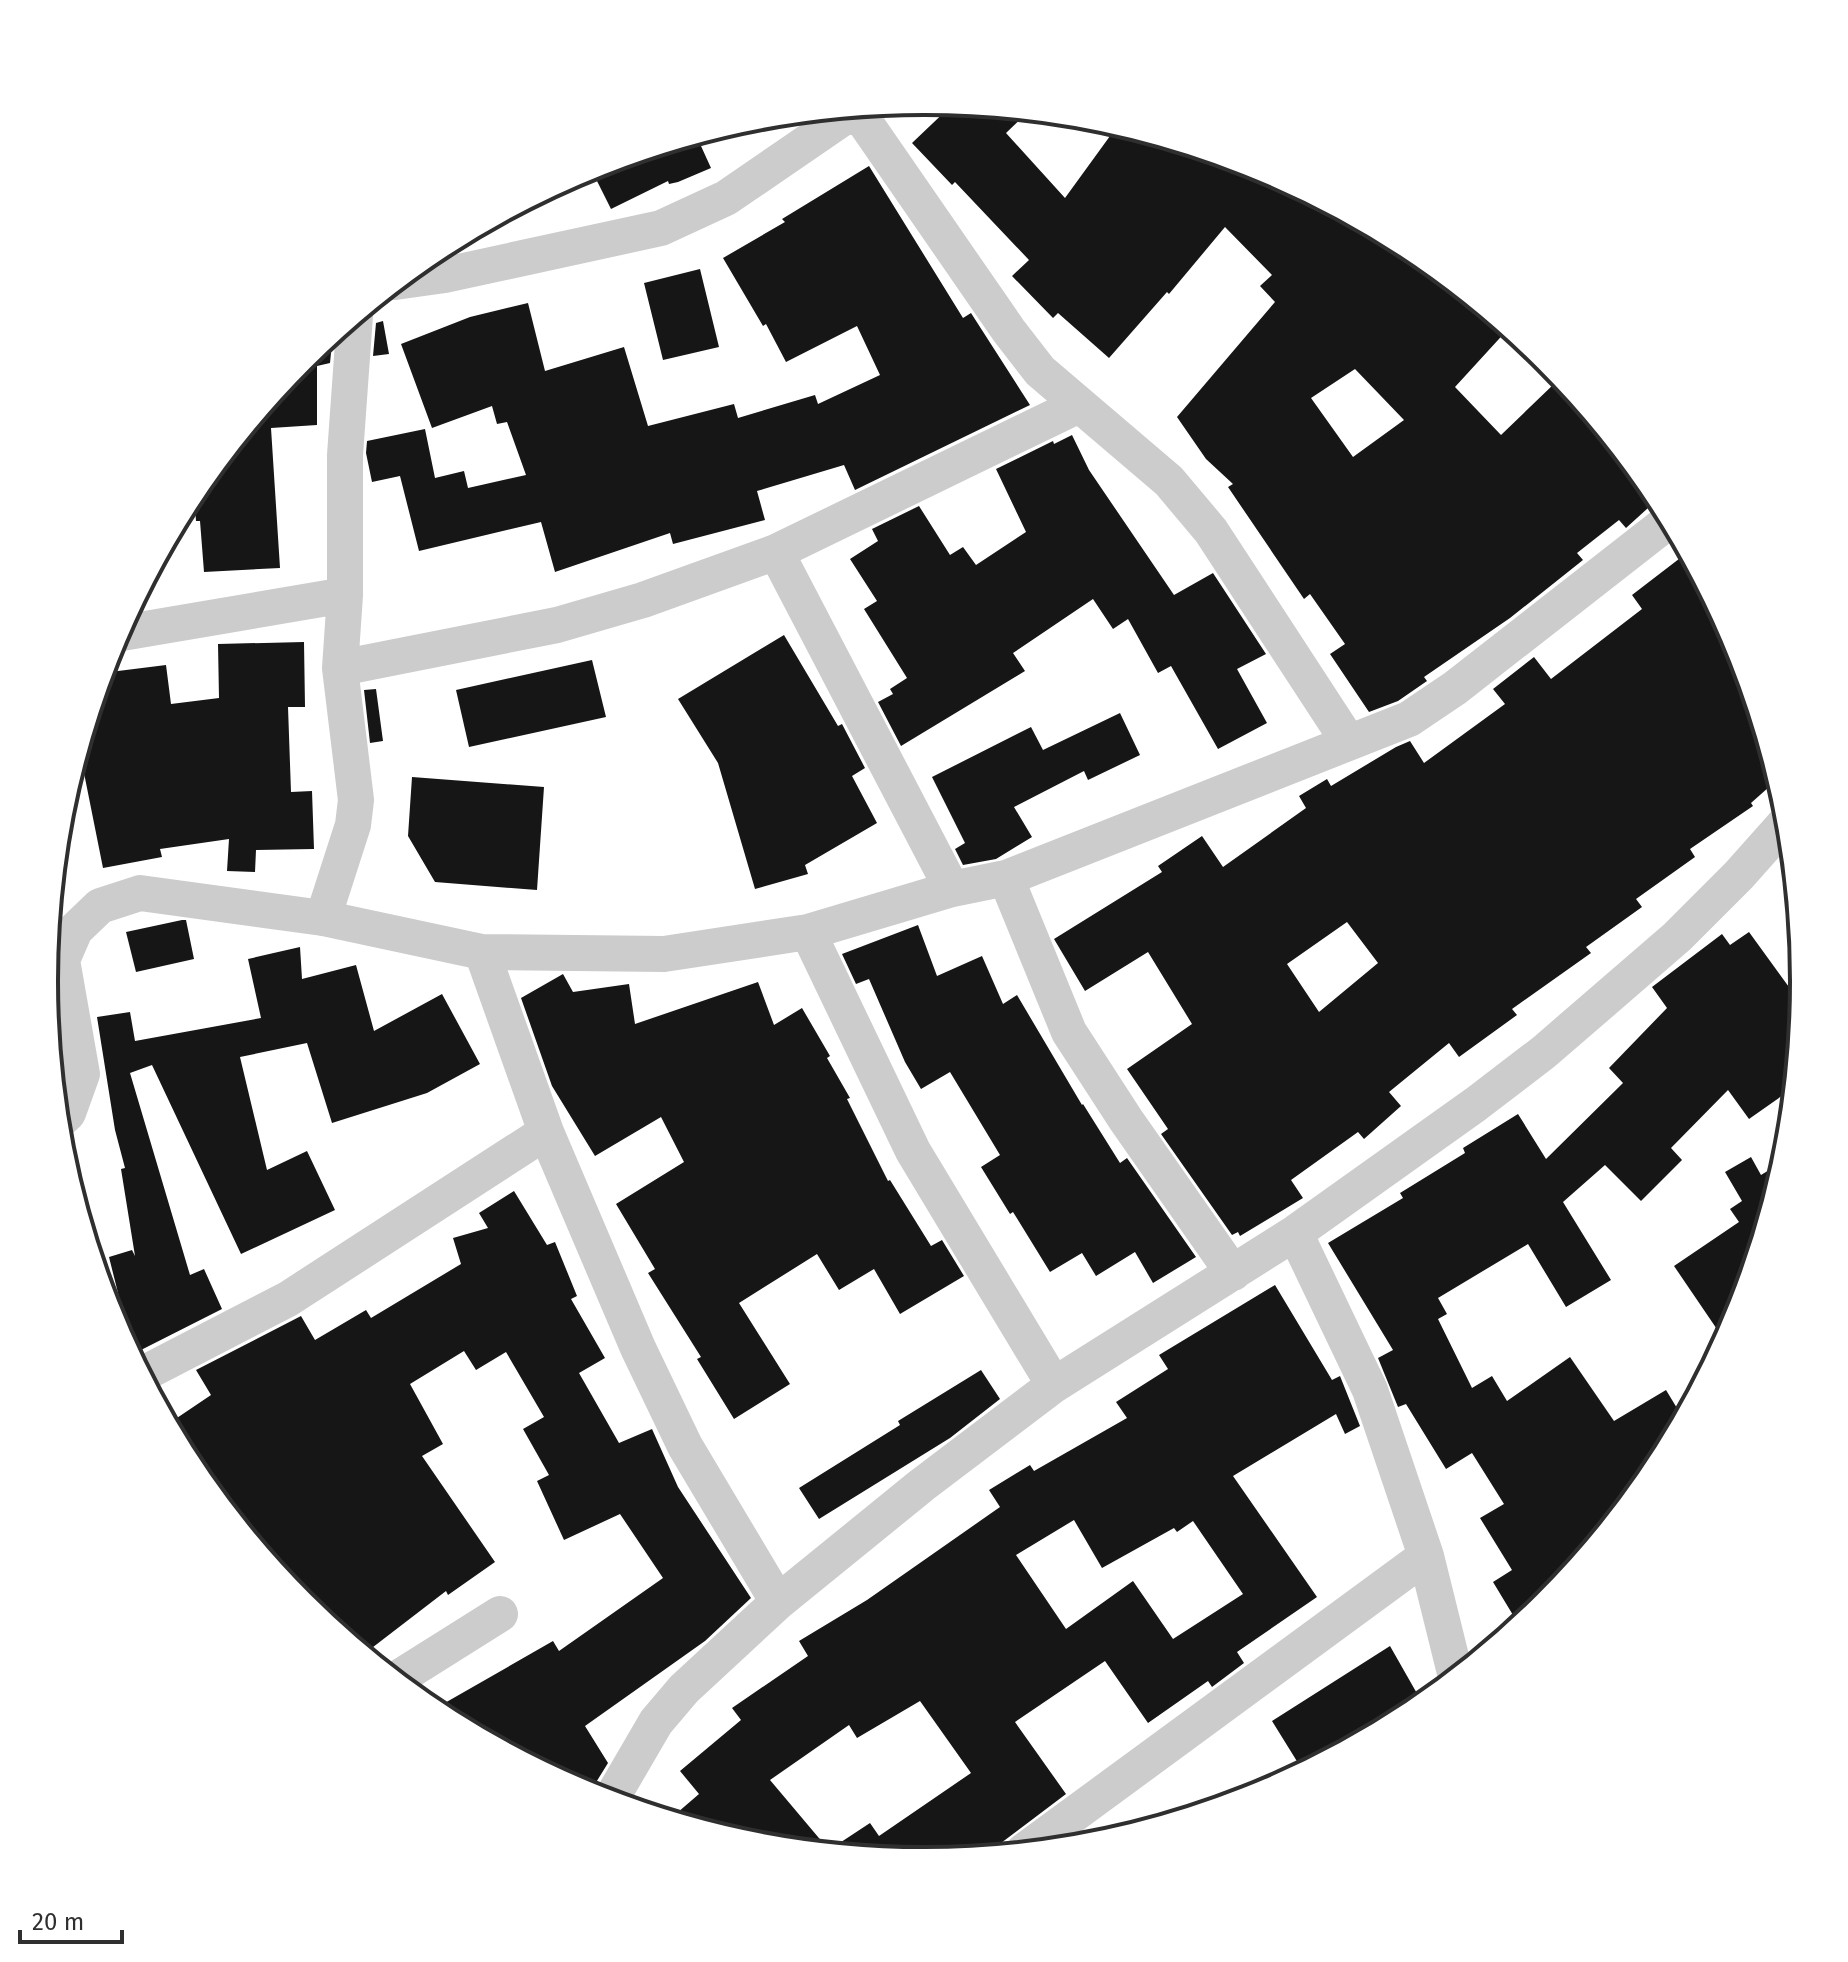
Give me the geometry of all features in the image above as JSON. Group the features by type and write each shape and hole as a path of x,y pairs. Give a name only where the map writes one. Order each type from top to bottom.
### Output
{"street":[{"path":"862,117 1040,371 1169,481 1211,531 1348,741"},
{"path":"418,279 661,228 726,198 838,120"},
{"path":"323,918 353,825 356,800 340,668 345,595 345,455 354,329"},
{"path":"340,668 557,625 643,600 776,552 1079,405"},
{"path":"68,1112 82,1074 62,960 75,930 100,906 140,893 323,918 482,952 664,954 808,932 952,889 1006,878 1409,719 1455,688 1661,527"},
{"path":"776,552 952,889"},
{"path":"132,631 345,595"},
{"path":"616,1790 665,1711 684,1689 778,1602 922,1485 1054,1385 1295,1233 1544,1052 1677,937 1777,833"},
{"path":"1006,878 1069,1032 1233,1273"},
{"path":"808,932 913,1151 1054,1385"},
{"path":"482,952 546,1132 638,1348 685,1446 778,1602"},
{"path":"150,1370 288,1299 546,1132"},
{"path":"1295,1233 1370,1390 1426,1556 1453,1666"},
{"path":"1040,1840 1426,1556"},
{"path":"405,1674 500,1614"}],"building":[{"path":"941,116 1019,120 1006,133 1065,198 1110,136 1202,161 1307,204 1405,261 1502,336 1455,387 1501,435 1552,386 1611,454 1649,507 1626,528 1619,520 1577,553 1583,560 1510,618 1424,677 1427,681 1398,701 1369,712 1330,654 1345,644 1310,594 1304,599 1228,487 1233,484 1206,459 1177,417 1275,302 1260,286 1272,275 1225,227 1169,294 1167,292 1109,358 1058,313 1053,318 1012,276 1029,260 955,182 952,185 912,143","holes":["1355,369 1404,420 1353,457 1311,398"]},
{"path":"700,145 711,168 678,182 669,184 668,181 611,209 596,180"},
{"path":"869,166 963,318 971,313 1030,405 855,490 844,465 757,491 765,520 673,544 670,533 555,572 541,522 419,551 400,476 372,482 366,453 367,441 425,429 435,478 464,471 468,488 526,475 507,422 497,424 492,406 432,428 401,344 470,317 528,303 545,371 624,347 648,426 734,404 738,418 815,395 818,404 880,375 857,326 786,362 766,324 763,326 723,258 785,222 782,219"},
{"path":"700,269 719,347 663,360 644,283"},
{"path":"383,321 389,354 373,356 376,323"},
{"path":"331,351 330,363 317,366 317,425 271,428 280,568 204,572 200,521 196,521 196,514 237,454 273,410"},
{"path":"1072,435 1089,470 1174,595 1213,573 1266,654 1237,669 1267,723 1218,749 1171,666 1158,673 1128,619 1113,629 1093,599 1013,653 1025,671 901,746 878,702 893,694 890,689 907,678 864,609 877,601 850,559 878,541 872,529 919,506 950,555 963,547 976,565 1026,532 996,469"},
{"path":"1680,558 1724,650 1744,703 1767,788 1751,803 1753,806 1690,849 1695,857 1636,899 1642,907 1586,947 1591,953 1512,1009 1517,1015 1459,1057 1449,1043 1389,1092 1401,1106 1364,1139 1358,1132 1291,1180 1303,1198 1240,1236 1238,1232 1232,1235 1161,1134 1168,1129 1127,1069 1192,1024 1148,952 1085,991 1054,939 1162,872 1158,866 1202,836 1223,867 1306,808 1299,796 1327,779 1331,786 1410,741 1424,763 1505,704 1493,689 1534,657 1551,679 1642,609 1632,595","holes":["1347,922 1378,963 1319,1012 1287,964"]},
{"path":"784,635 838,726 842,724 865,768 852,776 877,823 805,865 808,874 755,889 718,763 678,699"},
{"path":"304,642 305,707 288,707 291,792 312,791 314,849 256,850 255,872 227,871 229,839 160,849 162,857 103,868 84,774 116,671 166,665 171,704 219,698 218,644"},
{"path":"592,660 606,717 469,747 456,690"},
{"path":"376,689 383,741 370,743 364,690"},
{"path":"1120,713 1140,755 1088,780 1084,771 1014,807 1032,837 996,859 963,865 955,849 965,843 932,777 1031,727 1043,750"},
{"path":"412,777 544,787 537,890 435,882 408,836"},
{"path":"186,920 194,959 136,972 126,932"},
{"path":"918,925 937,976 982,956 1003,1004 1017,995 1120,1163 1127,1158 1196,1257 1153,1283 1135,1252 1096,1276 1082,1253 1050,1272 981,1167 1000,1155 950,1072 921,1089 905,1062 869,979 856,984 842,954"},
{"path":"1749,932 1790,988 1783,1095 1749,1119 1728,1090 1671,1148 1682,1160 1641,1201 1605,1165 1563,1202 1611,1280 1566,1307 1528,1244 1438,1298 1447,1314 1438,1319 1472,1388 1492,1376 1507,1401 1570,1357 1614,1421 1666,1390 1677,1408 1611,1508 1575,1552 1513,1615 1493,1582 1512,1570 1480,1518 1504,1504 1472,1453 1446,1469 1406,1404 1398,1407 1378,1358 1393,1350 1328,1243 1403,1198 1400,1193 1465,1153 1463,1148 1518,1114 1546,1159 1623,1083 1609,1068 1667,1008 1652,987 1722,934 1730,945"},
{"path":"300,947 302,979 356,965 374,1031 442,994 480,1064 427,1093 332,1123 307,1043 240,1057 267,1170 307,1151 335,1210 241,1254 152,1065 130,1073 190,1275 204,1269 222,1309 141,1350 120,1302 109,1257 132,1250 135,1256 121,1169 125,1168 115,1130 97,1017 130,1012 135,1041 261,1018 248,959"},
{"path":"563,974 573,992 629,984 635,1024 758,982 774,1025 802,1008 830,1056 827,1058 850,1098 847,1099 888,1181 931,1246 942,1240 964,1276 900,1314 874,1269 839,1290 817,1254 739,1303 790,1384 734,1419 697,1359 701,1357 648,1273 655,1269 616,1204 684,1162 661,1117 595,1156 552,1086 521,998"},
{"path":"1751,1157 1761,1175 1768,1171 1744,1259 1717,1329 1674,1266 1739,1222 1730,1209 1742,1201 1725,1172"},
{"path":"514,1191 547,1245 555,1242 577,1296 571,1299 605,1358 579,1373 619,1443 652,1429 678,1487 751,1598 705,1641 585,1726 608,1763 596,1782 541,1758 446,1703 553,1641 559,1651 663,1578 620,1514 564,1540 537,1481 549,1475 523,1429 544,1417 506,1352 476,1370 464,1351 410,1384 443,1444 422,1456 495,1562 448,1595 446,1591 372,1648 312,1593 273,1552 237,1508 177,1418 211,1395 196,1370 301,1316 315,1340 366,1310 371,1318 461,1264 453,1238 488,1228 479,1213"},
{"path":"1275,1285 1332,1380 1340,1376 1360,1426 1345,1434 1336,1414 1233,1476 1317,1597 1237,1652 1244,1663 1212,1687 1208,1681 1148,1723 1105,1661 1015,1722 1066,1794 1001,1843 924,1847 840,1843 870,1823 879,1836 971,1773 920,1701 857,1738 849,1725 770,1780 821,1841 755,1830 679,1811 699,1794 680,1771 741,1720 732,1708 808,1656 799,1641 867,1600 1000,1507 989,1490 1030,1465 1034,1471 1127,1418 1116,1402 1168,1369 1159,1355","holes":["1074,1520 1102,1568 1174,1528 1177,1532 1193,1521 1243,1594 1173,1639 1133,1581 1066,1629 1016,1555"]},
{"path":"981,1370 1000,1399 950,1438 819,1519 799,1488"},
{"path":"1390,1646 1417,1693 1357,1731 1298,1762 1272,1721"}]}
